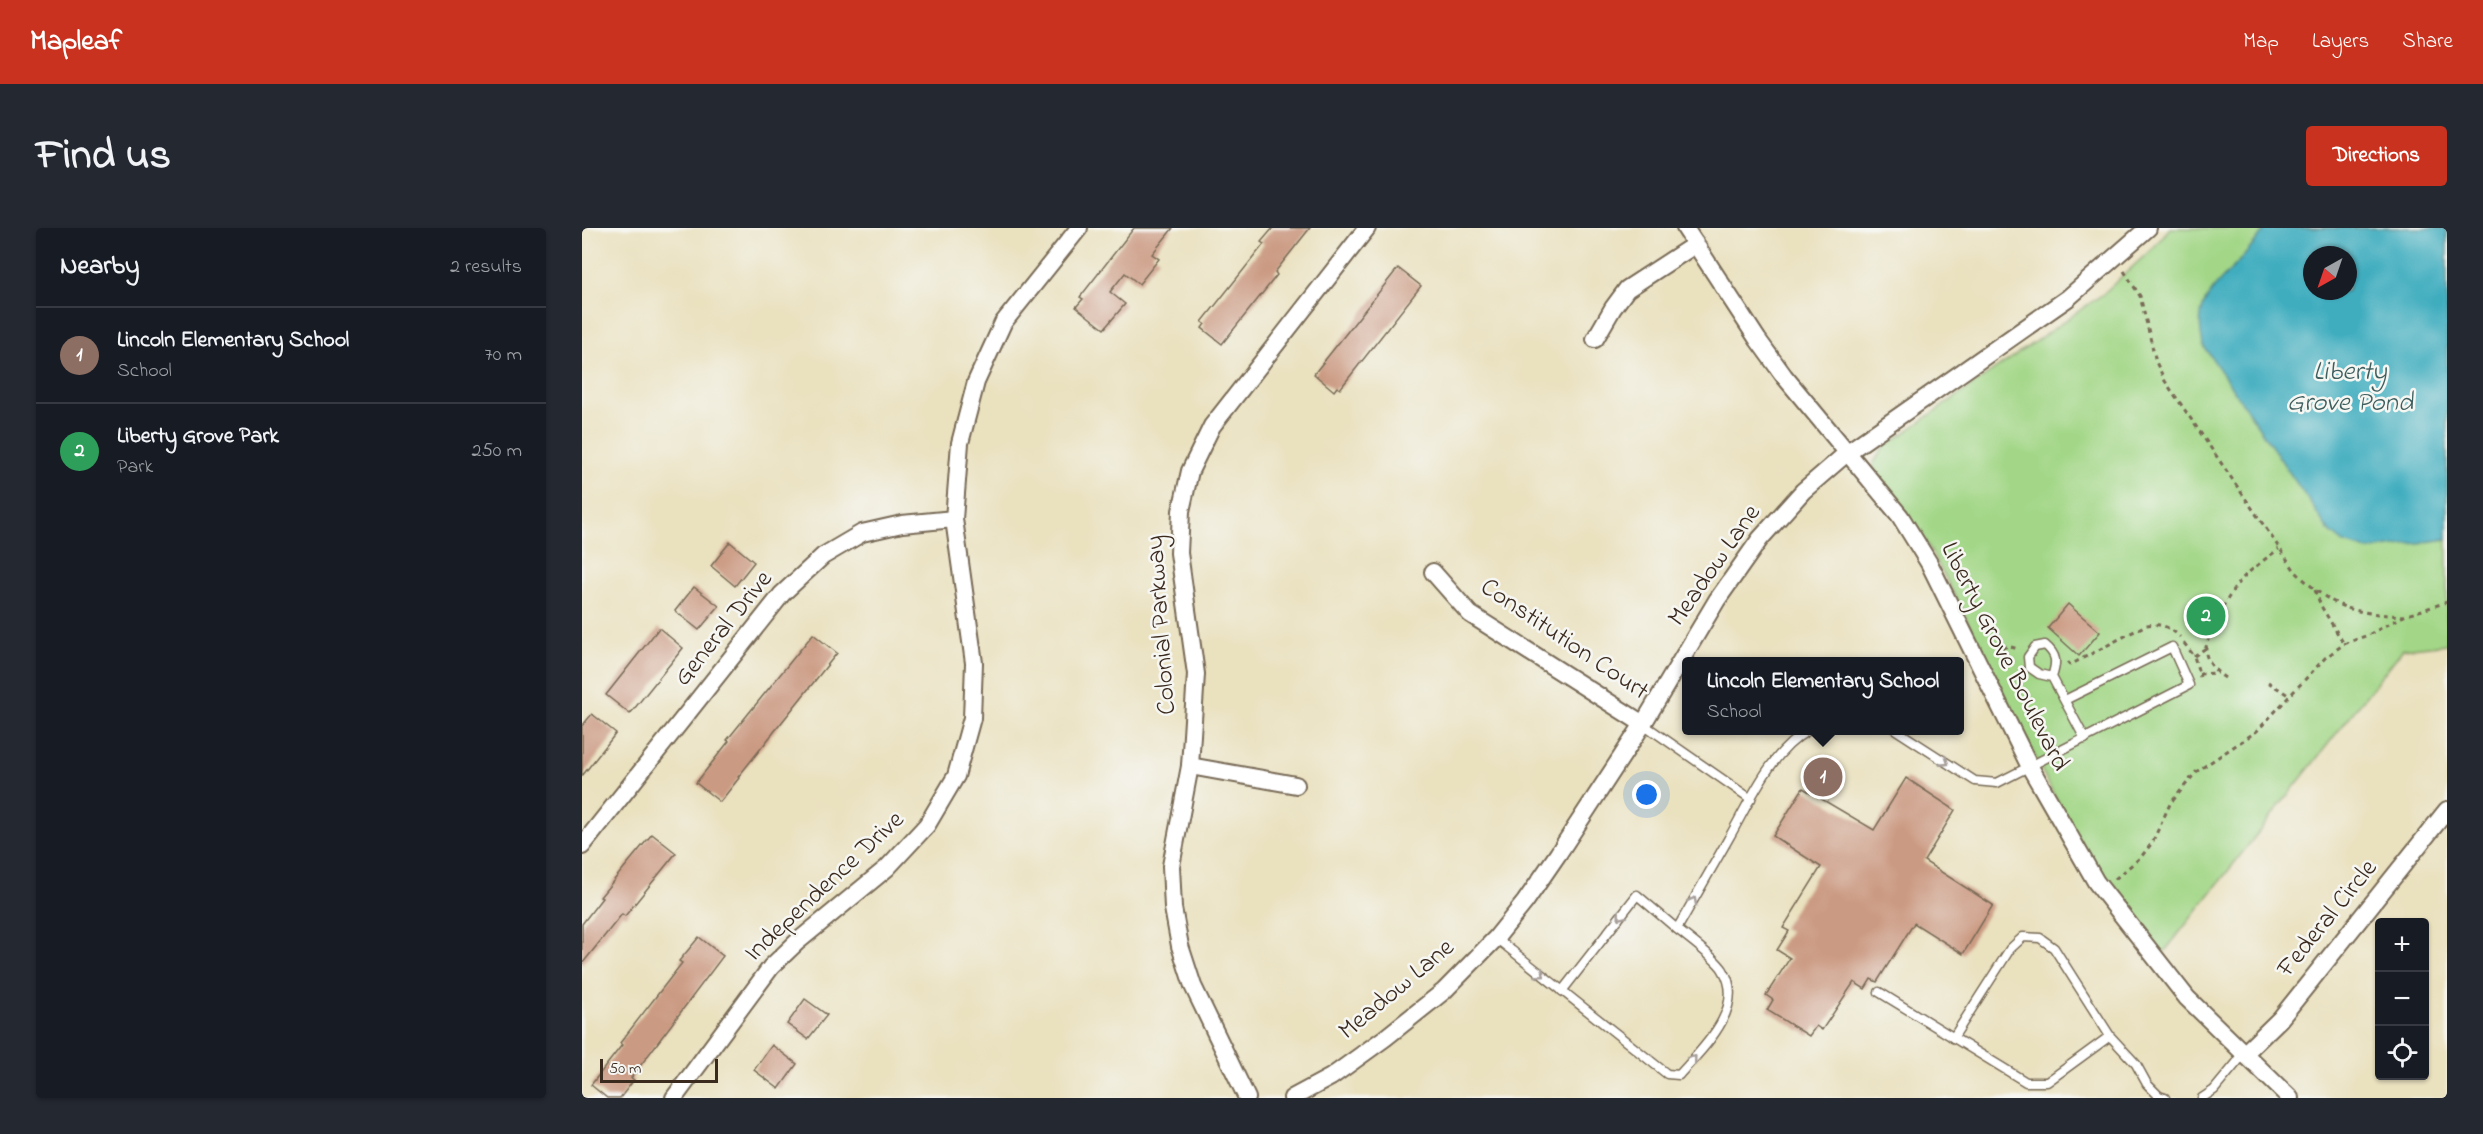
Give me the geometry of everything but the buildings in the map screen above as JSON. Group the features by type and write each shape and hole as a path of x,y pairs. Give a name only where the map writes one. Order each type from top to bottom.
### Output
{"street":[{"name":"Independence Drive","path":"674,1098 771,967 797,942 887,868 927,825 956,776 972,718 974,663 954,519 960,443 976,382 1003,323 1080,228"},
{"name":"Colonial Parkway","path":"1247,1098 1193,986 1180,946 1173,908 1171,866 1190,766 1196,674 1179,553 1181,511 1190,471 1219,417 1367,228"},
{"name":"Liberty Grove Boulevard","path":"1685,228 1784,376 1900,516 1929,563 2030,766 2102,890 2187,998 2290,1098"},
{"name":"Meadow Lane","path":"1683,657 1717,600 1760,539 1803,491 1848,452 2068,298 2148,228"},
{"path":"1595,339 1627,289 1696,244"},
{"name":"General Drive","path":"582,846 782,594 824,556 862,533 902,524 954,519"},
{"name":"Constitution Court","path":"1433,572 1470,614 1644,724"},
{"name":"Meadow Lane","path":"1292,1098 1331,1077 1385,1038 1444,991 1496,938 1525,902 1558,854 1644,724 1682,659"},
{"path":"1190,766 1296,785"},
{"name":"Federal Circle","path":"2244,1055 2280,1020 2447,810"}],"lane":[{"path":"1904,735 1975,781 1997,783 2189,685 2172,647 2065,700"},
{"path":"2052,677 2085,739"},
{"path":"1644,724 1751,799"},
{"path":"1677,929 1776,759 1801,735"},
{"path":"1496,938 1562,991 1666,1074 1679,1075 1718,1030 1728,1008 1729,986 1723,969 1637,895 1562,991"},
{"path":"1953,1038 2010,949 2023,937 2040,938 2054,948 2110,1036 2136,1064 2147,1084 2165,1098"},
{"path":"1879,992 2026,1082 2047,1082 2110,1036"},
{"path":"2202,1098 2214,1090 2244,1055"}],"path":[{"path":"2116,258 2140,296 2156,362 2165,381 2295,571 2315,590 2342,608 2366,614 2404,616"},
{"path":"2225,678 2207,659 2206,648 2221,611 2238,583 2253,568 2279,549"},
{"path":"2315,590 2321,606 2344,644"},
{"path":"2102,890 2141,857 2152,843 2170,804 2196,772 2257,730 2325,658 2344,644 2368,635 2404,616 2447,602"},
{"path":"2066,657 2070,665 2146,625 2154,624 2173,630 2194,656 2202,682"},
{"path":"1994,651 2008,646 2020,649"},
{"path":"2194,656 2206,648"},
{"path":"2199,674 2218,673"},
{"path":"2268,682 2288,695"}],"green space":[{"path":"2170,228 2447,228 2447,644 2403,649 2161,956 2086,852 2051,789 1951,588 1921,533 1875,473 1873,464 1883,448 2103,294 2154,247"}],"water":[{"name":"Liberty Grove Pond","path":"2266,228 2447,228 2447,539 2368,550 2344,543 2329,531 2203,345 2200,329 2204,305 2216,286 2246,254"}],"place":[{"name":"Liberty Grove Park","path":"2206,616"},
{"name":"Lincoln Elementary School","path":"1823,777"}]}
